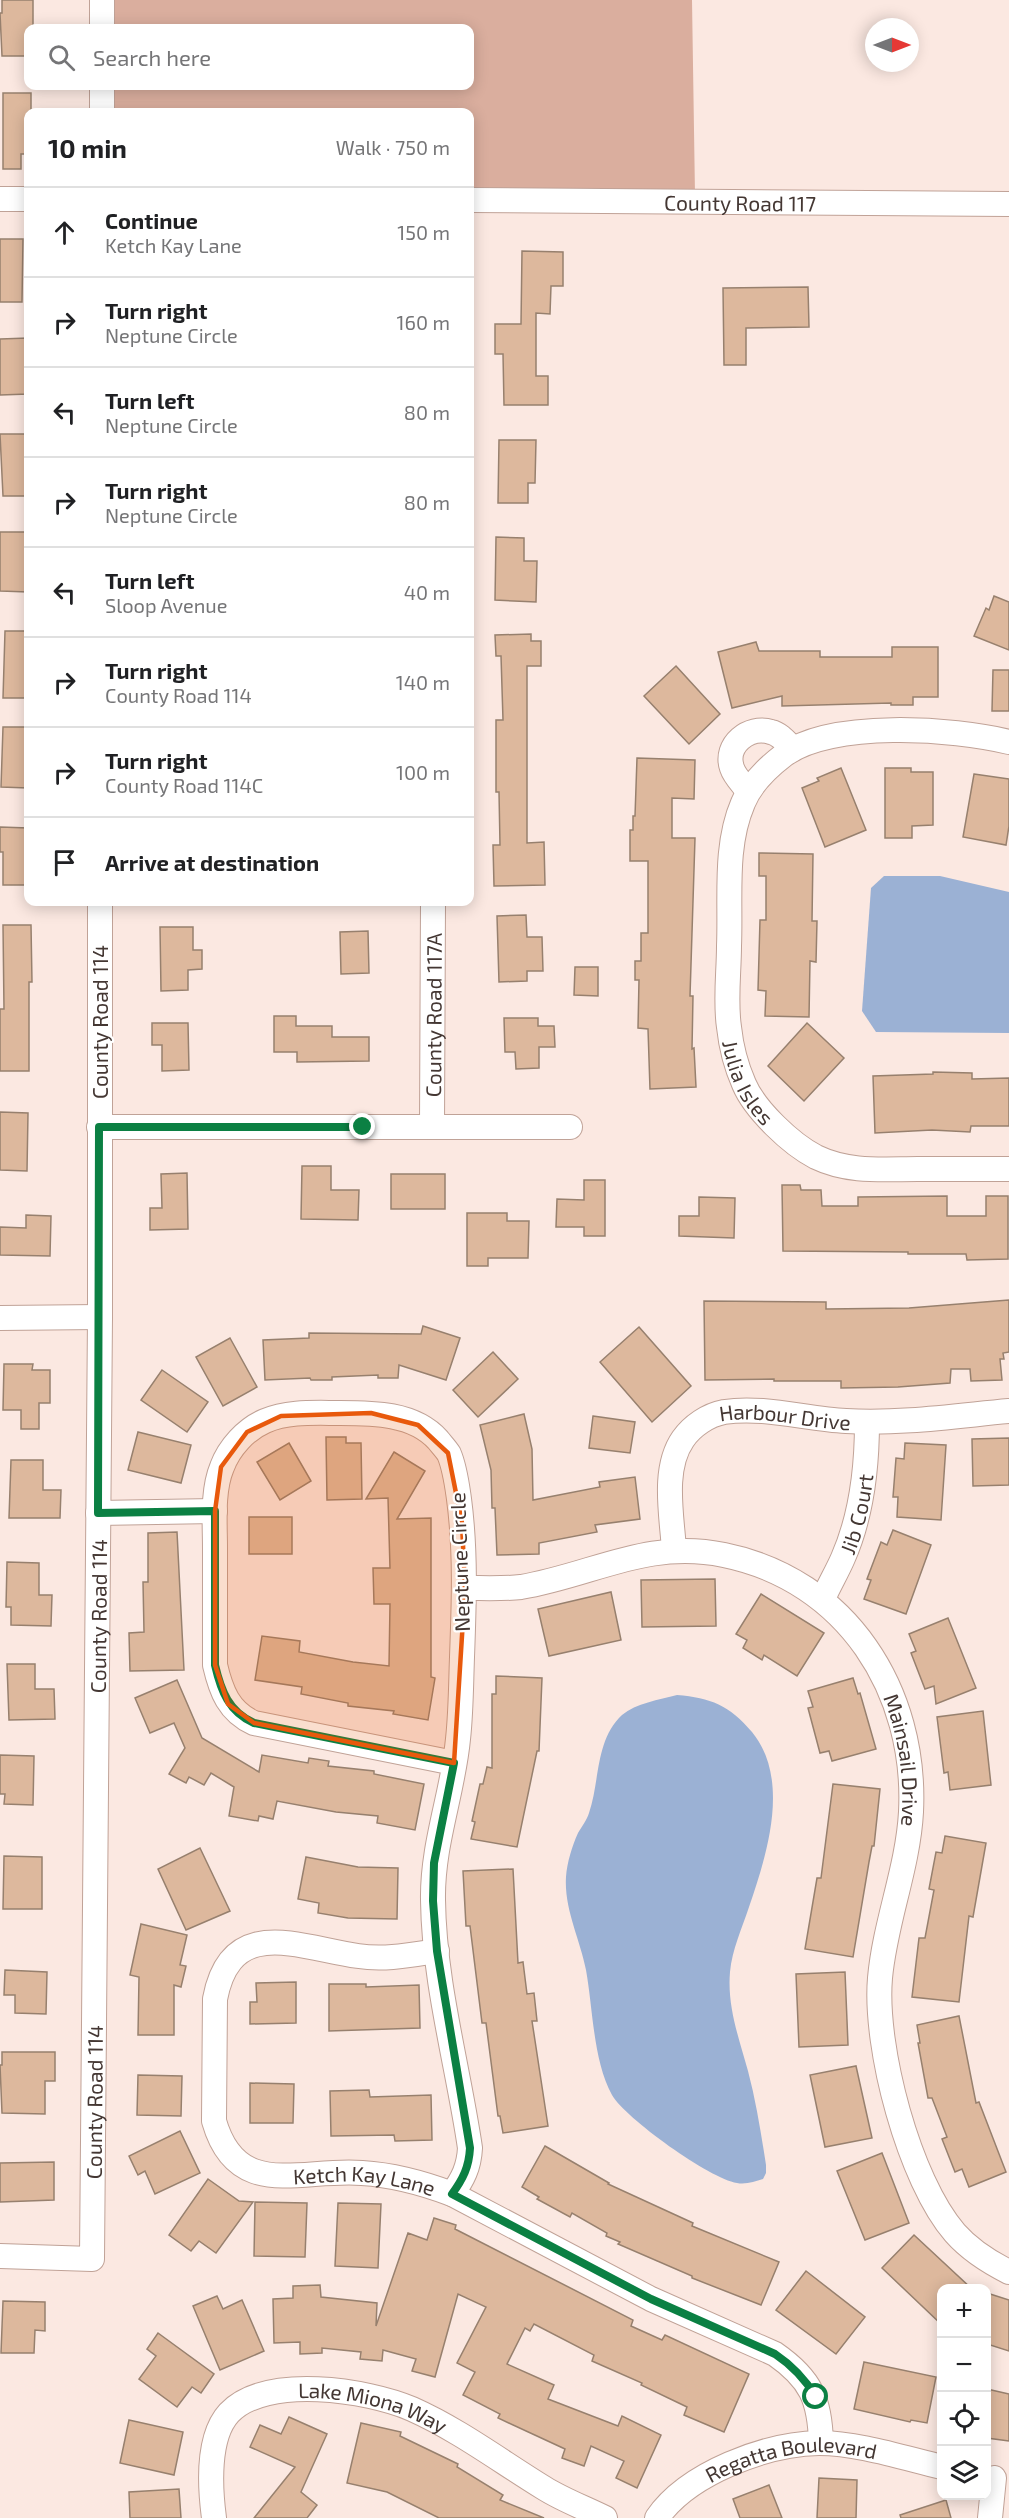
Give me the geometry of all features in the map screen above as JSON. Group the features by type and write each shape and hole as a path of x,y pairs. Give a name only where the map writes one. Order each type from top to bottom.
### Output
{"street":[{"path":"102,0 102,24"},
{"path":"102,90 102,108"},
{"path":"0,199 24,199"},
{"name":"County Road 117","path":"474,200 1009,204"},
{"path":"748,791 735,773 731,762 733,747 740,738 752,732 764,730 777,734 793,749"},
{"name":"Julia Isles","path":"1009,742 936,732 844,733 821,738 793,749 761,776 748,791 732,840 728,993 728,1025 735,1062 744,1086 763,1112 787,1136 816,1157 849,1168 881,1170 1009,1169"},
{"name":"County Road 114","path":"0,2256 92,2259 100,1317 100,906"},
{"name":"County Road 117A","path":"432,1127 433,906"},
{"path":"99,1127 570,1127"},
{"path":"0,1318 100,1317"},
{"name":"Harbour Drive","path":"674,1550 672,1466 676,1452 684,1438 705,1419 722,1412 747,1411 867,1422 1009,1411"},
{"name":"Neptune Circle","path":"452,2194 463,2178 469,2162 470,2148 437,1951 433,1901 434,1863 454,1763 458,1740 465,1588 462,1523 455,1477 448,1453 436,1437 418,1425 394,1417 371,1413 301,1413 280,1416 263,1422 247,1432 234,1446 221,1467 215,1511 215,1665 219,1686 228,1704 241,1717 254,1723 454,1763"},
{"name":"Jib Court","path":"823,1599 854,1529 864,1478 867,1422"},
{"path":"98,1513 215,1511"},
{"name":"Mainsail Drive","path":"465,1588 522,1587 638,1555 674,1550 723,1554 771,1569 823,1599 869,1649 886,1679 899,1712 907,1744 911,1813 880,1986 882,2032 889,2074 899,2114 915,2161 937,2207 954,2232 985,2259 1009,2272"},
{"name":"Ketch Kay Lane","path":"437,1951 383,1959 280,1941 260,1943 244,1950 227,1964 218,1982 214,1999 214,2121 220,2140 229,2154 241,2167 258,2174 278,2176 370,2174 423,2183 452,2194 651,2299 775,2354 791,2365 807,2382 816,2397 821,2421 821,2443"},
{"name":"Lake Miona Way","path":"214,2518 213,2449 218,2431 229,2413 246,2401 268,2393 324,2390 356,2393 410,2409 470,2440 546,2490 605,2518"},
{"name":"Regatta Boulevard","path":"657,2518 690,2486 719,2469 758,2453 792,2445 821,2443 937,2466"},
{"path":"990,2518 996,2478"}],"highlighted area":[{"path":"371,1413 418,1425 448,1453 462,1523 465,1588 454,1763 254,1723 228,1704 215,1665 215,1511 221,1467 247,1432 281,1416"}],"shaded area":[{"path":"99,0 692,0 695,195 474,194 474,108 98,108 98,90 474,90 474,24 98,24"}],"water":[{"path":"884,876 940,876 1009,892 1009,1033 876,1032 862,1011 871,888"},
{"path":"677,1695 700,1698 719,1704 735,1715 752,1732 764,1751 771,1772 772,1818 768,1841 763,1864 735,1947 730,1972 732,2010 748,2071 766,2165 763,2179 747,2183 724,2179 669,2146 633,2118 612,2095 597,2050 586,1970 567,1901 566,1877 569,1860 578,1833 589,1813 607,1736 613,1725 628,1711 648,1702"}],"building":[{"path":"2,0 33,0 33,24 24,24 24,56 2,56 0,13 2,13"},
{"path":"3,93 31,93 31,108 24,108 24,154 21,154 21,169 3,169"},
{"path":"0,239 23,239 22,302 0,302"},
{"path":"522,251 563,252 563,286 551,286 550,314 536,313 536,376 548,376 548,405 504,405 503,354 495,354 495,324 521,324"},
{"path":"808,287 809,327 746,328 746,365 724,365 723,288"},
{"path":"24,338 24,394 0,395 0,339"},
{"path":"0,434 24,434 24,496 3,496"},
{"path":"499,440 536,440 535,483 528,483 528,503 498,503"},
{"path":"0,532 24,532 24,592 0,591"},
{"path":"496,537 524,538 524,561 537,561 536,602 495,600"},
{"path":"994,596 1009,602 1009,650 974,636"},
{"path":"5,631 24,631 24,698 3,698"},
{"path":"531,634 531,641 541,641 541,666 527,666 527,843 544,842 545,885 494,886 493,845 500,845 499,792 496,792 496,720 503,720 501,656 496,656 495,635"},
{"path":"756,642 759,651 820,651 820,657 892,657 892,647 938,647 938,697 913,697 913,705 891,705 891,703 782,706 782,696 732,708 718,652"},
{"path":"676,666 720,714 689,744 644,696"},
{"path":"993,670 1009,670 1009,711 992,711"},
{"path":"3,727 24,727 24,788 1,787"},
{"path":"637,758 695,760 694,799 672,798 672,838 695,838 690,996 693,996 692,1049 694,1048 696,1087 650,1089 648,1029 638,1028 639,980 635,980 635,961 641,961 641,933 648,933 648,861 630,861 630,830 633,830 633,816 635,816"},
{"path":"841,768 866,830 825,847 802,788 819,781 817,778"},
{"path":"885,768 911,768 911,772 933,772 933,825 912,826 912,838 885,838"},
{"path":"974,774 1009,779 1009,826 1006,845 963,837"},
{"path":"0,827 24,828 24,885 3,885 3,852 0,852"},
{"path":"759,853 813,854 812,921 817,921 816,962 810,961 809,1017 765,1016 766,991 758,990 760,920 766,920 766,876 759,876"},
{"path":"526,915 527,937 542,937 543,971 527,971 527,981 499,982 497,916"},
{"path":"3,925 31,925 29,1071 0,1071 0,1009 4,1009"},
{"path":"160,927 193,927 193,950 202,950 202,969 188,970 188,990 161,991"},
{"path":"368,931 369,973 341,974 340,932"},
{"path":"575,967 598,967 598,996 574,995"},
{"path":"274,1016 296,1016 296,1026 332,1026 332,1037 369,1037 369,1061 297,1062 297,1052 274,1052"},
{"path":"504,1018 538,1018 538,1026 554,1026 555,1047 539,1047 539,1068 516,1069 515,1052 505,1052"},
{"path":"152,1023 188,1023 189,1070 162,1071 162,1045 152,1045"},
{"path":"807,1023 844,1058 804,1101 768,1066"},
{"path":"933,1072 972,1073 972,1079 1009,1078 1009,1126 971,1126 970,1132 932,1130 875,1133 873,1076 933,1074"},
{"path":"0,1112 28,1113 27,1171 0,1170"},
{"path":"302,1166 331,1166 331,1190 359,1190 358,1220 301,1219"},
{"path":"187,1173 188,1229 150,1230 150,1208 162,1208 161,1174"},
{"path":"391,1174 445,1174 445,1209 391,1209"},
{"path":"584,1180 605,1180 605,1236 584,1236 584,1227 556,1227 557,1199 584,1200"},
{"path":"782,1185 800,1185 801,1190 821,1190 822,1206 858,1206 858,1197 947,1196 947,1216 986,1216 986,1196 1008,1196 1008,1259 967,1260 966,1254 783,1251"},
{"path":"699,1197 735,1198 734,1238 679,1236 679,1216 699,1216"},
{"path":"467,1213 507,1213 507,1221 529,1221 528,1258 488,1258 488,1266 467,1266"},
{"path":"26,1215 51,1216 50,1256 0,1255 0,1227 26,1228"},
{"path":"1009,1300 1009,1352 1003,1353 1004,1359 1000,1359 1002,1380 971,1381 970,1369 951,1369 950,1383 898,1387 841,1388 841,1381 705,1380 704,1301 826,1302 826,1309 909,1308"},
{"path":"423,1326 460,1338 446,1380 399,1365 398,1378 378,1378 378,1375 332,1377 332,1380 311,1380 310,1378 265,1380 263,1340 309,1338 309,1333 421,1334"},
{"path":"639,1327 691,1386 652,1422 600,1362"},
{"path":"230,1338 257,1387 223,1406 196,1357"},
{"path":"493,1352 518,1379 478,1417 453,1390"},
{"path":"4,1364 33,1364 32,1370 50,1370 50,1403 39,1403 39,1429 21,1429 21,1410 3,1410"},
{"path":"162,1370 208,1402 187,1432 141,1400"},
{"path":"524,1414 532,1449 533,1500 600,1487 599,1482 635,1477 640,1519 595,1525 597,1532 539,1543 539,1554 497,1555 491,1470 480,1425"},
{"path":"593,1416 635,1422 630,1453 589,1448"},
{"path":"138,1432 191,1445 181,1483 128,1470"},
{"path":"326,1437 346,1437 346,1443 361,1443 362,1499 327,1500"},
{"path":"1009,1438 1009,1485 973,1486 972,1439"},
{"path":"289,1443 311,1481 280,1500 257,1462"},
{"path":"905,1443 946,1445 941,1520 897,1517 898,1497 893,1497 896,1458 904,1459"},
{"path":"394,1452 425,1471 397,1519 431,1518 431,1677 435,1678 428,1720 393,1714 394,1711 348,1706 348,1703 301,1694 302,1687 255,1680 262,1636 300,1641 299,1652 389,1666 390,1604 374,1604 373,1568 390,1568 388,1498 366,1499"},
{"path":"11,1460 43,1460 43,1490 61,1490 60,1518 9,1518"},
{"path":"249,1517 292,1517 292,1554 249,1554"},
{"path":"893,1530 931,1545 906,1614 864,1599 871,1580 867,1579 881,1542 887,1545"},
{"path":"177,1532 184,1670 130,1671 129,1633 144,1632 143,1582 148,1582 148,1533"},
{"path":"7,1562 39,1563 39,1595 52,1595 51,1626 11,1625 11,1607 6,1607"},
{"path":"715,1579 716,1626 642,1627 641,1580"},
{"path":"611,1592 621,1640 549,1656 538,1609"},
{"path":"761,1594 824,1633 797,1676 764,1655 762,1660 743,1648 747,1640 736,1634"},
{"path":"948,1618 976,1688 936,1704 934,1686 925,1689 911,1653 916,1651 909,1634"},
{"path":"7,1664 35,1664 35,1689 54,1689 55,1719 9,1720"},
{"path":"496,1676 542,1678 539,1751 537,1751 517,1847 471,1839 475,1822 472,1821 480,1784 483,1784 487,1767 492,1768 492,1694 496,1694"},
{"path":"853,1678 858,1694 860,1693 876,1749 832,1761 829,1751 820,1753 808,1708 813,1707 808,1691"},
{"path":"177,1680 202,1738 259,1772 262,1755 308,1763 309,1758 329,1761 328,1766 374,1771 374,1774 424,1784 415,1830 377,1823 378,1816 336,1812 277,1801 273,1819 259,1816 258,1821 229,1816 234,1787 211,1773 204,1785 189,1777 186,1783 169,1774 185,1748 174,1723 150,1733 135,1698"},
{"path":"983,1711 991,1785 950,1790 948,1772 944,1773 937,1717"},
{"path":"0,1755 34,1756 33,1805 4,1804 5,1794 0,1794"},
{"path":"833,1784 880,1789 874,1846 872,1846 853,1957 805,1949 817,1878 821,1878"},
{"path":"945,1836 986,1843 973,1917 969,1916 959,2002 912,1997 919,1938 925,1938 934,1890 929,1889 936,1852 942,1853"},
{"path":"200,1848 230,1911 186,1930 158,1869"},
{"path":"4,1856 42,1857 42,1909 3,1909"},
{"path":"306,1857 358,1867 398,1868 397,1919 348,1918 318,1913 319,1903 298,1899"},
{"path":"513,1869 518,1963 523,1962 527,1994 534,1993 537,2021 532,2021 548,2126 503,2133 500,2116 498,2116 486,2023 482,2023 470,1926 466,1926 463,1871"},
{"path":"141,1924 187,1935 180,1965 186,1966 181,1987 174,1985 174,2035 138,2035 139,1977 130,1975"},
{"path":"5,1970 47,1972 46,2014 15,2013 15,1995 4,1995"},
{"path":"845,1972 848,2045 799,2047 796,1974"},
{"path":"296,1982 296,2023 250,2024 250,2002 257,2002 256,1983"},
{"path":"329,1984 366,1984 366,1987 419,1985 420,2028 329,2031"},
{"path":"959,2016 976,2103 979,2102 1006,2172 969,2187 962,2169 955,2172 942,2139 947,2137 932,2098 928,2098 918,2043 920,2043 917,2025"},
{"path":"2,2052 55,2052 55,2081 45,2081 45,2114 2,2113 0,2065 2,2065"},
{"path":"856,2066 872,2138 825,2147 810,2075"},
{"path":"138,2075 182,2076 181,2116 137,2115"},
{"path":"250,2083 294,2084 293,2123 250,2123"},
{"path":"369,2090 370,2097 431,2095 432,2140 395,2141 394,2135 331,2136 330,2091"},
{"path":"180,2131 200,2173 155,2194 145,2171 138,2175 129,2156"},
{"path":"545,2146 608,2184 693,2223 692,2226 779,2262 761,2305 692,2278 692,2276 618,2244 620,2242 606,2236 607,2233 572,2213 570,2217 537,2199 539,2197 522,2187"},
{"path":"882,2153 909,2223 865,2240 837,2171"},
{"path":"54,2162 54,2200 0,2202 0,2163"},
{"path":"208,2179 239,2201 253,2202 216,2253 199,2241 191,2251 169,2235"},
{"path":"255,2202 307,2203 305,2257 254,2256"},
{"path":"338,2203 381,2204 378,2268 335,2266"},
{"path":"434,2218 456,2225 455,2229 633,2320 631,2326 662,2340 665,2335 749,2374 724,2432 684,2415 687,2407 641,2385 642,2383 592,2361 594,2355 534,2324 530,2331 525,2328 507,2364 554,2385 548,2399 618,2426 622,2416 661,2435 637,2488 616,2478 624,2461 591,2446 584,2466 562,2458 565,2449 498,2418 500,2414 463,2395 475,2372 457,2363 486,2307 458,2294 435,2377 412,2371 416,2359 383,2350 382,2361 360,2359 361,2352 322,2348 322,2353 300,2354 300,2342 274,2343 273,2299 293,2298 293,2286 320,2285 321,2297 377,2303 376,2326 408,2233 427,2240"},
{"path":"914,2235 967,2284 937,2284 937,2320 882,2268"},
{"path":"806,2271 865,2317 836,2354 776,2310"},
{"path":"991,2294 1009,2300 1009,2351 991,2345"},
{"path":"217,2296 223,2309 242,2300 264,2351 220,2370 193,2306"},
{"path":"3,2301 45,2302 45,2331 35,2330 34,2353 1,2353"},
{"path":"158,2333 214,2374 201,2393 192,2387 177,2407 139,2379 156,2356 147,2349"},
{"path":"864,2362 936,2377 927,2423 911,2420 910,2422 854,2409"},
{"path":"991,2390 1009,2394 1009,2441 991,2439"},
{"path":"289,2417 327,2434 301,2492 317,2505 307,2518 254,2518 295,2467 250,2447 260,2425 281,2434"},
{"path":"129,2420 183,2432 174,2475 120,2463"},
{"path":"361,2423 401,2432 400,2436 458,2464 457,2467 503,2495 500,2500 544,2518 439,2518 387,2492 347,2483"},
{"path":"819,2478 857,2480 856,2518 817,2518"},
{"path":"769,2485 782,2518 740,2518 733,2499"},
{"path":"179,2489 181,2518 130,2518 129,2492"},
{"path":"946,2500 951,2518 901,2518 900,2515"}],"route":[{"path":"363,1127 99,1127 98,1513 215,1511 215,1665 219,1686 228,1704 241,1717 254,1723 454,1763 434,1863 433,1901 437,1951 470,2148 469,2162 463,2178 452,2194 651,2299 775,2354 791,2365 807,2382 816,2397"}]}
